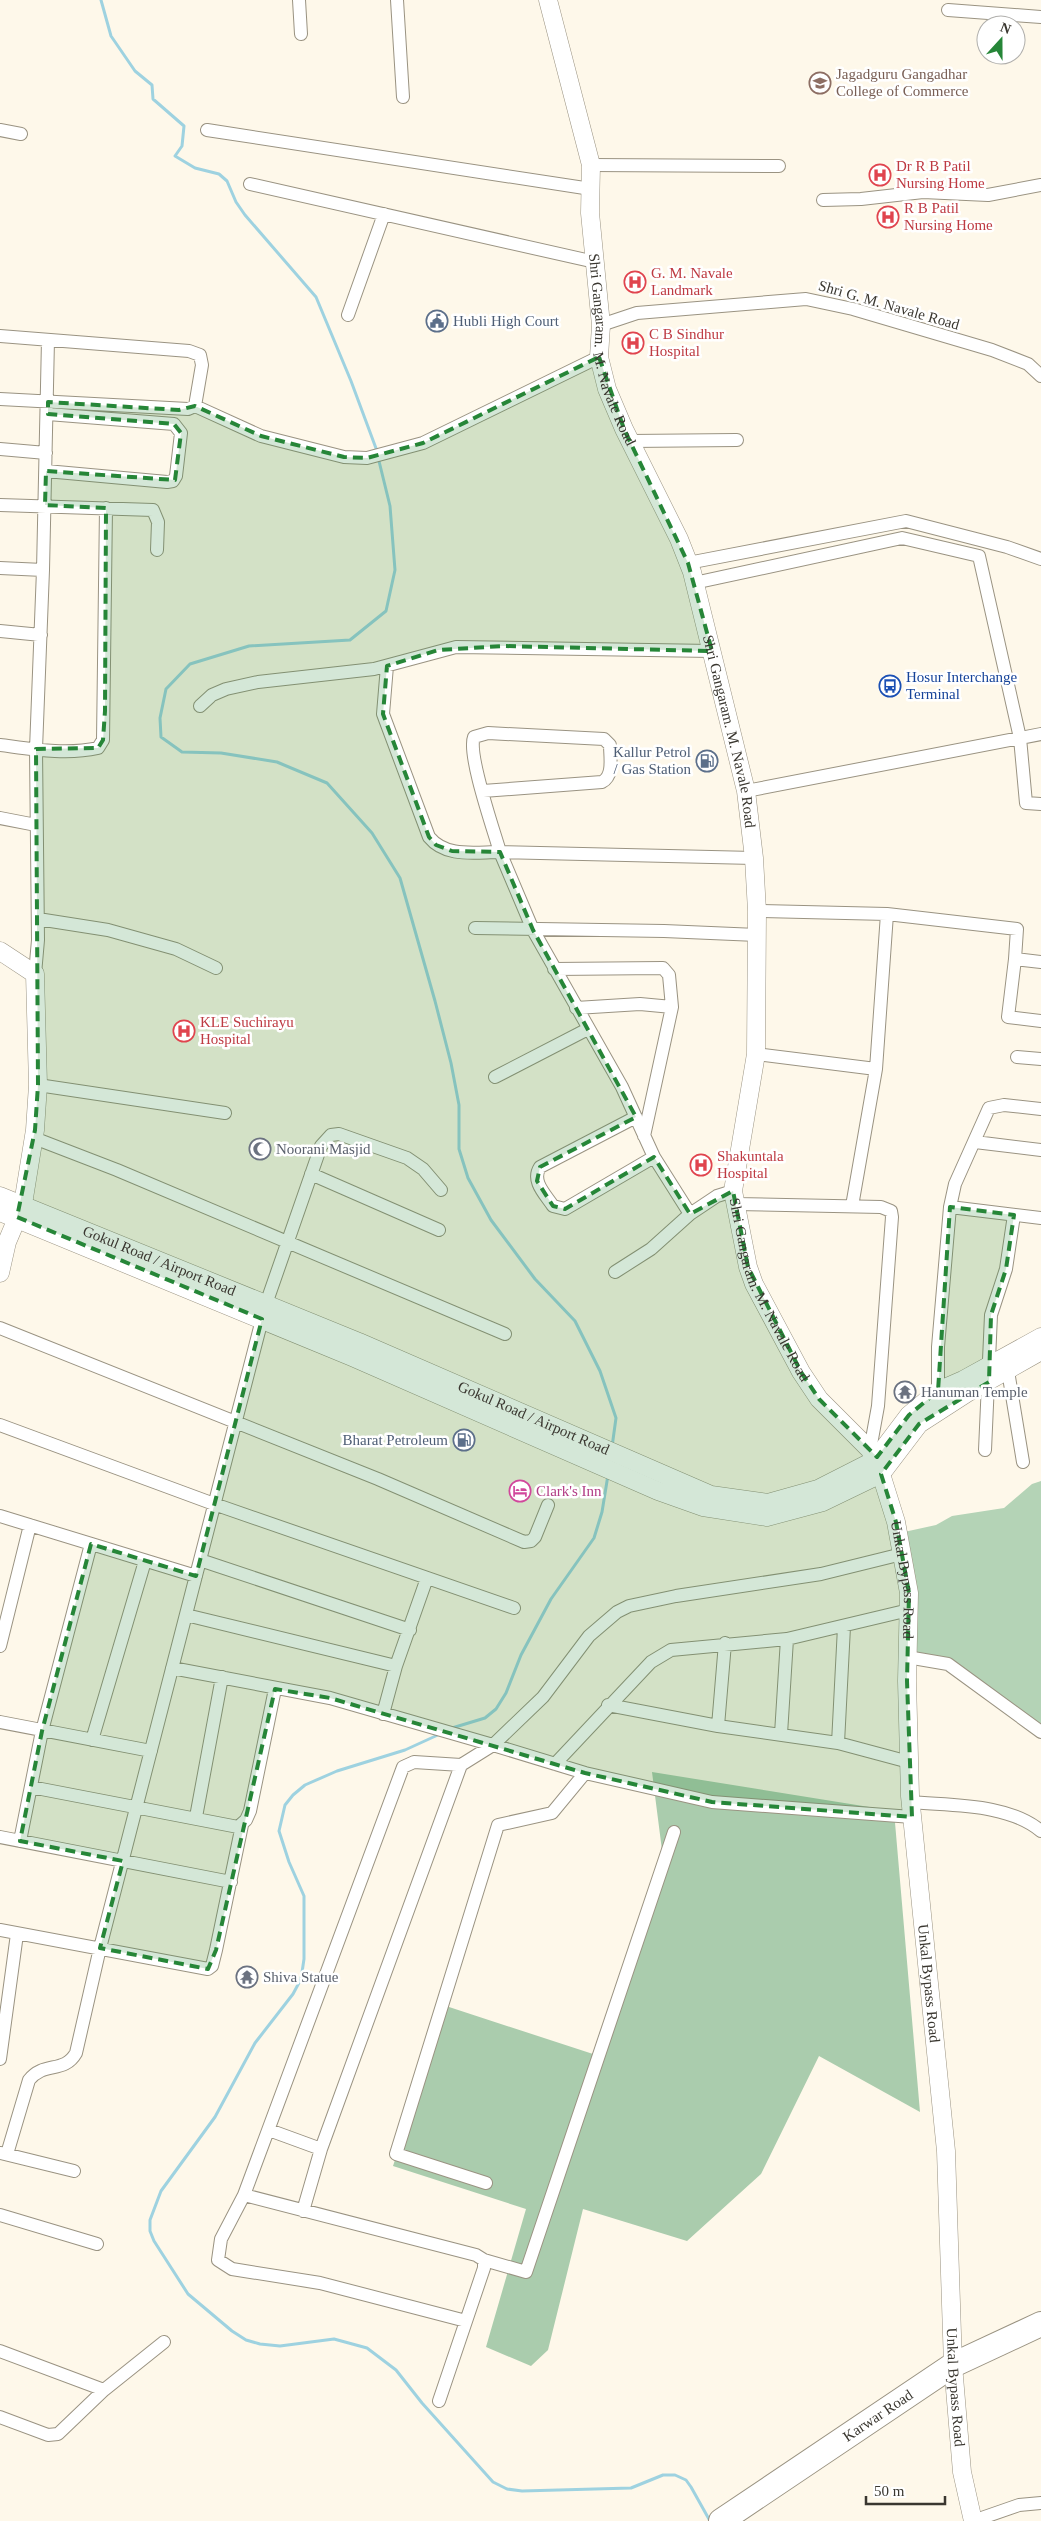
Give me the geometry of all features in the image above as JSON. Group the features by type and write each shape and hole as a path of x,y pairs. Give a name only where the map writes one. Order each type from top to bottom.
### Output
{"highway":[{"name":"Karwar Road","path":"729,2516 953,2365 1040,2322"}],"main road":[{"name":"Shri Gangaram. M. Navale Road","path":"548,0 590,165 590,213 601,325 599,357 608,389 630,441 679,539 688,563 712,651 746,791 754,858 757,911 756,1054 734,1198 748,1267 754,1284 801,1372 819,1399 875,1461"},
{"path":"0,951 35,974 38,1085 34,1138 20,1210 7,1242 0,1272"},
{"name":"Gokul Road / Airport Road","path":"0,1196 20,1210 264,1312 592,1453 664,1475 709,1501"},
{"name":"Gokul Road / Airport Road","path":"0,1212 20,1210"},
{"name":"Gokul Road / Airport Road","path":"592,1453 658,1491 709,1501 768,1503 818,1489 875,1461 919,1424 1041,1336"},
{"name":"Gokul Road / Airport Road","path":"875,1461 909,1415 938,1390 989,1373 1008,1371 1041,1352"},
{"name":"Unkal Bypass Road","path":"875,1461 896,1522 909,1593 907,1657 911,1810 946,2151 953,2365 962,2472 973,2521"}],"street":[{"path":"299,0 301,34"},
{"path":"397,0 403,98"},
{"path":"948,10 1041,18"},
{"path":"0,130 21,134"},
{"path":"207,130 591,189"},
{"path":"590,165 779,166"},
{"path":"250,184 595,262"},
{"path":"823,200 861,199 923,192 988,195 1041,185"},
{"path":"348,315 384,214"},
{"name":"Shri G. M. Navale Road","path":"601,325 637,314 806,299 853,309 992,350 1028,364 1041,376"},
{"path":"0,336 195,352 200,355 202,365 195,406"},
{"path":"35,974 38,919 36,749 48,408 48,340"},
{"path":"48,408 179,410 195,406 261,436 344,456 367,458 411,447 599,357"},
{"path":"0,399 48,408 174,424 181,433 176,476 173,481 46,471"},
{"path":"630,441 737,440"},
{"path":"0,449 46,453"},
{"path":"0,505 152,510 158,522 157,550"},
{"path":"0,745 84,751 98,748 103,740 106,508"},
{"path":"688,563 906,520 1007,546 1041,559"},
{"path":"694,583 902,538 979,556 1020,738 1026,803 1041,804"},
{"path":"0,568 43,570"},
{"path":"0,631 41,636"},
{"path":"200,706 212,695 242,685 387,666 456,647 712,651"},
{"path":"387,666 383,714 429,837 436,846 444,850 754,858"},
{"path":"483,791 602,782 609,776 610,745 608,741 598,738 480,733 474,737 472,744 483,791 500,852 534,930 588,1030 622,1087 654,1157 690,1214"},
{"path":"746,791 1041,734"},
{"path":"0,818 36,825"},
{"path":"757,911 887,914 1017,929 1008,1017 1041,1021"},
{"path":"852,1206 876,1070 887,914"},
{"path":"38,919 108,930 168,947 216,968"},
{"path":"475,928 664,931 757,935"},
{"path":"1015,959 1041,962"},
{"path":"554,969 663,968 669,974 672,1007 644,1136"},
{"path":"576,1008 640,1004 672,1007"},
{"path":"495,1077 588,1030"},
{"path":"756,1054 876,1070"},
{"path":"1017,1057 1041,1059"},
{"path":"38,1085 225,1113"},
{"path":"938,1390 938,1347 950,1207 956,1184 989,1108 1004,1106 1041,1109"},
{"path":"636,1117 540,1167 536,1174 536,1181 554,1206 565,1209 654,1157"},
{"path":"74,2171 4,2153 29,2080 35,2072 45,2068 64,2066 72,2061 76,2053 122,1861 264,1312 311,1174 326,1139 338,1134 407,1158 423,1169 441,1190"},
{"path":"34,1138 287,1241 506,1334"},
{"path":"975,1142 1041,1150"},
{"path":"311,1174 439,1230"},
{"path":"615,1272 651,1249 690,1214 717,1196 887,1208 892,1217 875,1461"},
{"path":"950,1207 1041,1218"},
{"path":"985,1450 991,1315 1006,1270 1014,1214"},
{"path":"0,1328 387,1483 524,1542 531,1541 535,1537 548,1505"},
{"path":"1008,1371 1023,1462"},
{"path":"0,1425 214,1504 514,1608"},
{"path":"0,1516 196,1576"},
{"path":"0,1646 30,1525"},
{"path":"20,1842 42,1731 92,1544"},
{"path":"466,2321 320,2283 232,2269 224,2266 218,2260 220,2245 244,2195 404,1767 414,1762 461,1765 493,1746 542,1697 589,1636 617,1612 629,1606 660,1599 821,1574 902,1554"},
{"path":"200,1560 410,1630"},
{"path":"92,1740 145,1561"},
{"path":"383,1714 396,1666 427,1578"},
{"path":"555,1764 608,1705 661,1654 684,1648 725,1643 787,1639 844,1627 909,1610"},
{"path":"186,1616 396,1666"},
{"path":"838,1743 844,1627"},
{"path":"781,1734 787,1639"},
{"path":"718,1726 725,1643"},
{"path":"907,1657 948,1664 1041,1732"},
{"path":"172,1668 330,1698 585,1773 712,1802 911,1810 983,1808 1009,1815 1041,1832"},
{"path":"196,1817 222,1677"},
{"path":"0,1930 208,1969 212,1966 242,1825 250,1810 275,1689"},
{"path":"608,1705 718,1726 838,1743 909,1762"},
{"path":"0,1722 151,1751"},
{"path":"303,2211 322,2149 461,1765"},
{"path":"486,2182 396,2154 498,1825 552,1813 585,1773"},
{"path":"31,1787 196,1817 235,1826 242,1825"},
{"path":"244,2195 476,2255 484,2260 526,2272 674,1832"},
{"path":"0,1838 231,1882"},
{"path":"0,2059 17,1934"},
{"path":"269,2130 322,2149"},
{"path":"0,2215 97,2244"},
{"path":"439,2402 484,2268 484,2260"},
{"path":"0,2417 54,2436 63,2431 104,2390 164,2342"},
{"path":"0,2351 104,2390"},
{"path":"973,2521 1019,2505 1041,2503"}],"highlighted area":[{"path":"599,357 624,429 688,563 712,651 503,646 438,650 387,666 383,714 429,837 436,845 452,851 500,852 533,930 636,1117 540,1167 537,1181 553,1206 565,1209 654,1157 690,1214 733,1191 748,1267 801,1372 819,1399 877,1457 909,1415 938,1391 950,1207 1014,1215 1006,1269 991,1315 989,1382 919,1424 881,1474 896,1522 909,1593 907,1681 912,1817 712,1802 585,1773 330,1698 275,1689 216,1950 208,1969 100,1948 123,1861 20,1841 42,1731 91,1544 196,1576 262,1319 17,1217 35,1130 38,1085 36,749 98,748 103,740 105,711 106,508 45,505 46,471 175,480 181,433 174,424 48,414 48,402 179,410 195,406 261,436 344,457 367,458 423,443"}],"green space":[{"path":"1041,1481 1041,1727 946,1658 914,1655 904,1532 936,1525 952,1516 1004,1508 1032,1484"},
{"path":"652,1772 894,1811 920,2112 819,2056 761,2174 687,2241 583,2209 548,2350 531,2366 486,2347 526,2209 393,2166 446,2006 593,2054 600,2041 664,1866"}],"waterway":[{"path":"101,0 111,36 135,71 152,85 153,99 184,126 182,146 175,156 195,168 219,174 227,181 236,202 245,215 316,297 351,381 377,451"},
{"path":"378,457 390,506 395,570 386,611 350,640 249,646 190,664 166,689 160,718 161,737 182,752 221,753 277,762 327,783 372,833 400,878 435,1001 451,1063 459,1105 459,1149 468,1178 491,1220 535,1279 575,1321 600,1371 616,1418 612,1447"},
{"path":"452,1728 485,1718 496,1709 506,1693 521,1655 551,1599 594,1538 602,1512 608,1475"},
{"path":"440,1734 405,1750 337,1771 305,1785 285,1805 279,1831 289,1862 304,1896 304,1959 301,1979 293,1994 255,2043 215,2117 161,2191 150,2220 150,2231 154,2241 188,2294 232,2331 246,2340 260,2344 280,2346 334,2339 367,2348 396,2370 422,2403 493,2482 507,2489 522,2491 631,2488 663,2475 675,2475 686,2480 710,2521"}],"place":[{"name":"Jagadguru Gangadhar College of Commerce","path":"820,83"},
{"name":"Dr R B Patil Nursing Home","path":"880,175"},
{"name":"R B Patil Nursing Home","path":"888,217"},
{"name":"G. M. Navale Landmark","path":"635,282"},
{"name":"Hubli High Court","path":"437,321"},
{"name":"C B Sindhur Hospital","path":"633,343"},
{"name":"Hosur Interchange Terminal","path":"890,686"},
{"name":"Kallur Petrol / Gas Station","path":"707,761"},
{"name":"KLE Suchirayu Hospital","path":"184,1031"},
{"name":"Noorani Masjid","path":"260,1149"},
{"name":"Shakuntala Hospital","path":"701,1165"},
{"name":"Hanuman Temple","path":"905,1392"},
{"name":"Bharat Petroleum","path":"464,1440"},
{"name":"Clark's Inn","path":"520,1491"},
{"name":"Shiva Statue","path":"247,1977"}]}
